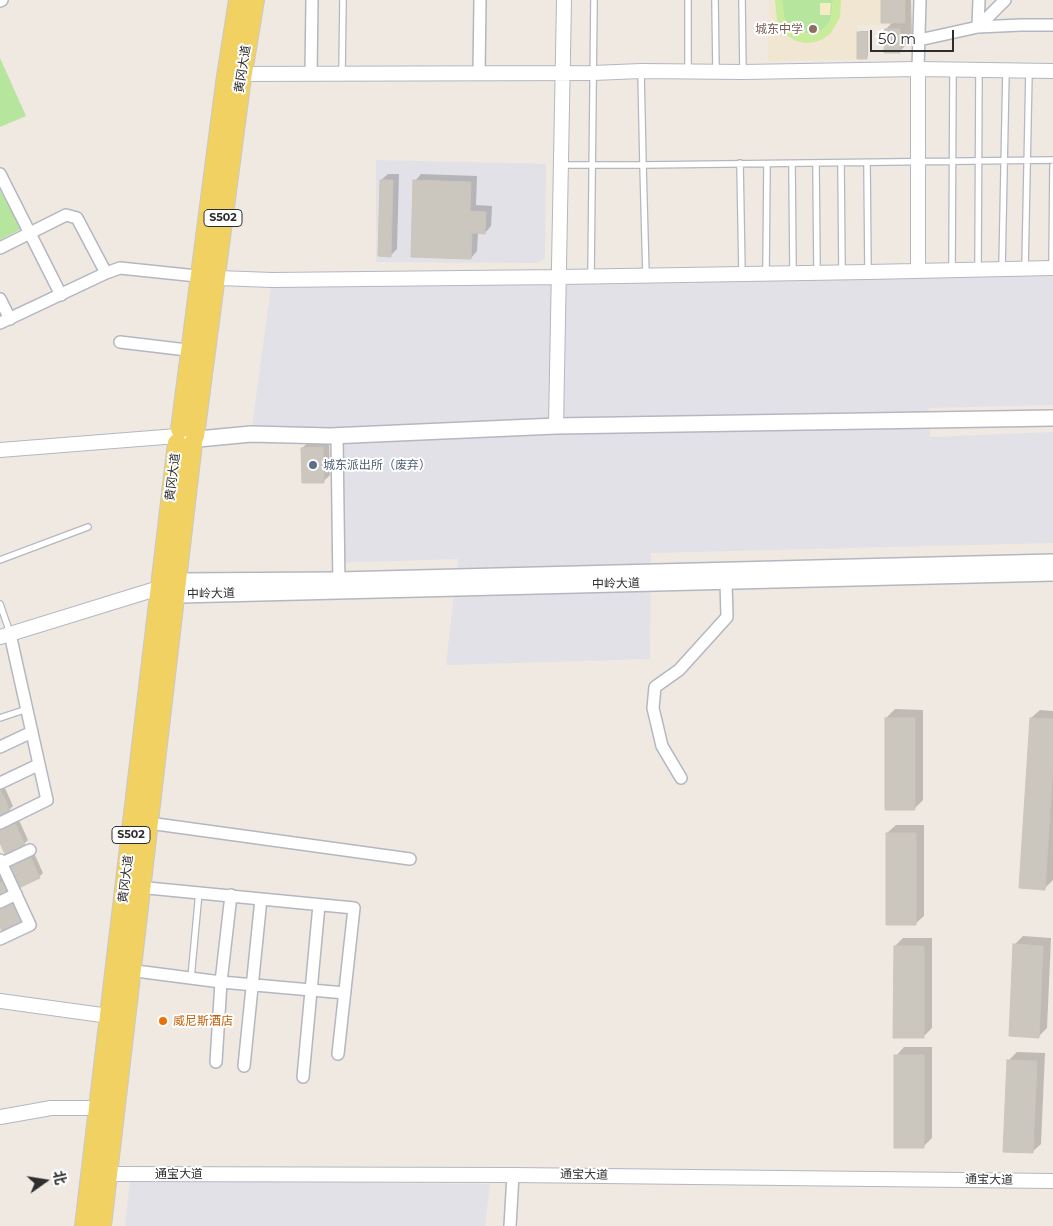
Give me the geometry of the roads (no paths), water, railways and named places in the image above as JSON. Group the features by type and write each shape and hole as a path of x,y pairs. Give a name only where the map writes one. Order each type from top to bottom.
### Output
{"main road":[{"name":"黄冈大道","path":"84,1226 184,438 225,83 238,0"},
{"name":"黄冈大道","path":"102,1226 184,438 255,0"},
{"path":"184,438 198,439 251,434 337,436 556,426 1053,418"},
{"name":"中岭大道","path":"339,586 1053,562"},
{"name":"中岭大道","path":"180,588 726,582 1053,573"}],"street":[{"path":"311,74 312,0"},
{"path":"479,74 480,0"},
{"path":"556,426 564,0"},
{"path":"918,271 917,161 920,0"},
{"path":"978,27 979,0"},
{"path":"978,27 1005,0"},
{"path":"919,40 978,27 1053,25"},
{"path":"226,73 479,74 918,69 1053,72"},
{"path":"0,174 61,295"},
{"path":"0,248 66,215 77,218 106,273"},
{"path":"0,299 5,321 120,268 197,276"},
{"path":"218,278 272,280 646,276 1053,268"},
{"path":"120,342 187,350"},
{"path":"337,436 339,586"},
{"path":"1,448 184,438"},
{"path":"681,778 662,746 653,708 655,687 679,670 727,617 726,582"},
{"path":"0,822 47,800 26,708 5,636 159,588"},
{"path":"0,747 32,732"},
{"path":"0,783 38,765"},
{"path":"156,824 410,859"},
{"path":"0,939 30,925 0,862 30,850"},
{"path":"148,888 354,908 338,1054"},
{"path":"0,902 16,894"},
{"path":"216,1062 221,982 231,895"},
{"path":"244,1066 261,899"},
{"path":"304,1077 319,905"},
{"path":"136,971 221,982 345,993"},
{"path":"0,1001 102,1015"},
{"path":"0,1117 51,1108 97,1108"},
{"name":"通宝大道","path":"114,1174 513,1175 1053,1181"},
{"path":"510,1226 513,1175"}],"lane":[{"path":"342,74 343,0"},
{"path":"591,276 594,0"},
{"path":"688,0 688,72"},
{"path":"715,0 716,71"},
{"path":"742,0 743,72"},
{"path":"952,270 953,70"},
{"path":"978,269 979,70"},
{"path":"641,71 646,276"},
{"path":"1002,269 1006,71"},
{"path":"1025,268 1029,71"},
{"path":"562,165 816,164 1053,160"},
{"path":"740,163 742,274"},
{"path":"841,163 842,273"},
{"path":"867,163 868,272"},
{"path":"766,274 767,164"},
{"path":"792,164 793,274"},
{"path":"816,164 817,273"},
{"path":"1053,166 1053,268"},
{"path":"0,560 88,527"},
{"path":"0,604 5,636"},
{"path":"0,718 26,708"},
{"path":"191,978 199,892"}],"place":[{"name":"城东中学","path":"813,29"},
{"name":"城东派出所（废弃）","path":"313,465"},
{"name":"威尼斯酒店","path":"163,1021"}]}
